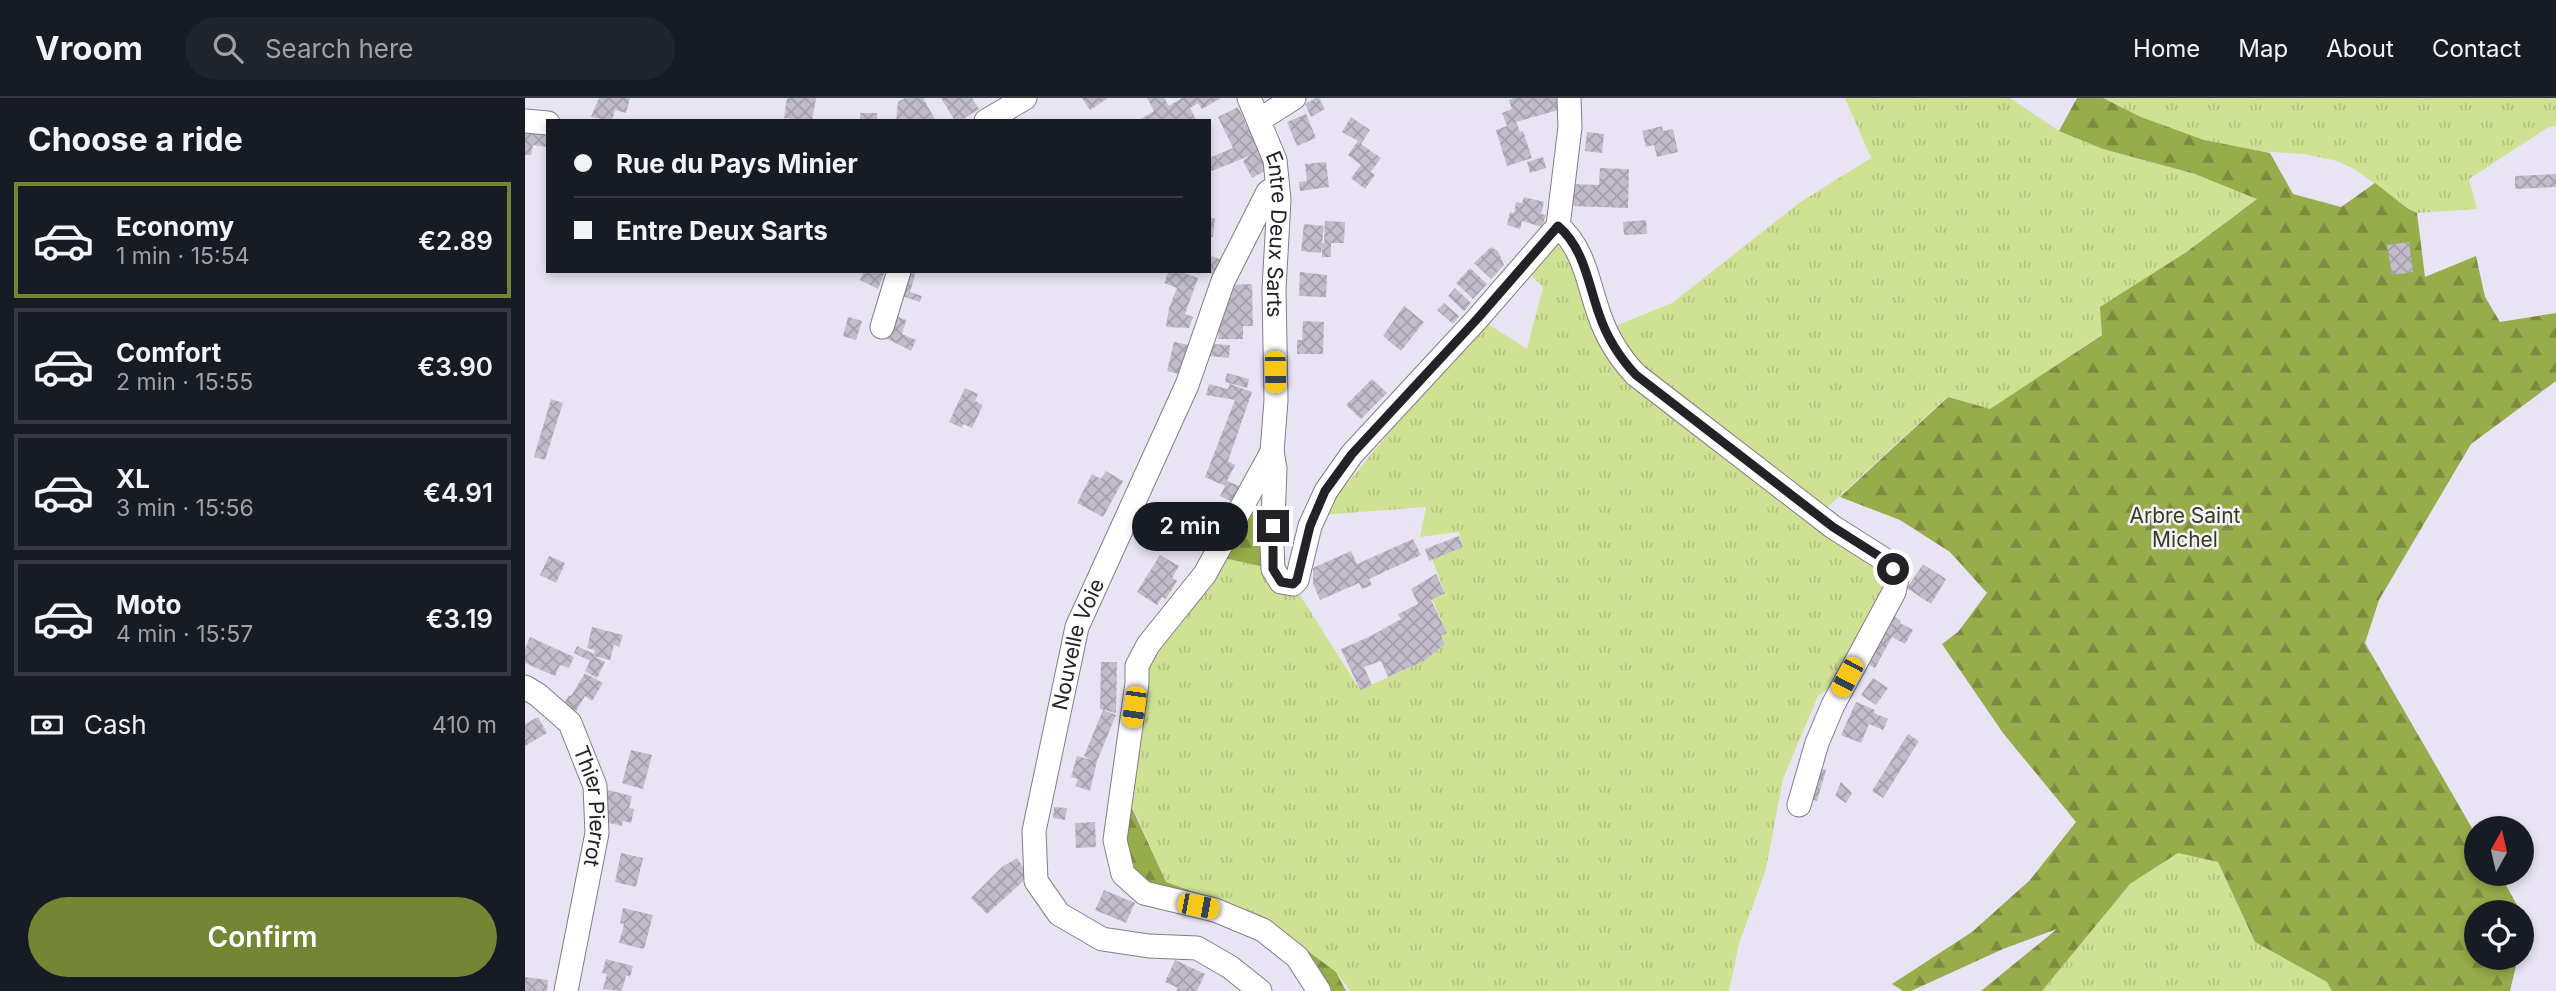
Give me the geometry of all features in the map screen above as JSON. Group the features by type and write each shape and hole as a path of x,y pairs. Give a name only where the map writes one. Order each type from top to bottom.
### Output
{"street":[{"path":"989,119 1025,98"},
{"name":"Entre Deux Sarts","path":"1249,98 1275,160 1279,200 1274,289 1276,400 1272,452 1275,468 1273,569 1281,582 1293,584 1297,580 1310,526 1325,491 1352,454 1478,318 1558,226"},
{"path":"1259,120 1294,98"},
{"path":"1569,98 1570,127 1558,226 1567,234 1580,255 1606,334 1620,359 1636,375 1833,527 1885,560 1897,579 1894,592 1833,705 1817,743 1799,805"},
{"path":"525,121 546,123"},
{"name":"Nouvelle Voie","path":"1260,991 1230,967 1196,948 1149,946 1102,939 1059,914 1036,880 1034,831 1077,627 1187,385 1223,281 1268,192 1277,186"},
{"path":"883,327 898,273"},
{"path":"1272,452 1205,574 1148,645 1137,666 1137,683 1115,840 1123,874 1144,893 1215,910 1263,930 1297,957 1319,991"},
{"name":"Thier Pierrot","path":"525,687 570,723 595,786 597,833 566,991"}],"green space":[{"path":"1845,98 2010,98 2059,131 2103,149 2195,174 2258,198 2185,253 2102,334 1990,410 1947,397 1819,515 1893,569 1847,677 1818,696 1783,779 1766,869 1739,944 1729,991 1350,991 1336,972 1260,915 1166,882 1133,808 1120,803 1137,683 1215,556 1273,569 1293,584 1360,690 1424,661 1445,644 1441,636 1447,633 1432,599 1445,592 1432,559 1463,547 1459,532 1420,537 1426,507 1321,515 1482,320 1527,349 1543,287 1527,271 1552,238 1565,239 1603,331 1672,303 1799,203 1871,158"},
{"name":"Arbre Saint Michel","path":"2077,98 2103,98 2141,117 2204,140 2270,153 2293,194 2341,207 2375,183 2417,213 2425,277 2476,256 2485,297 2500,322 2556,313 2556,381 2471,444 2379,600 2365,643 2465,816 2464,886 2506,886 2514,900 2464,900 2464,970 2515,970 2510,991 2332,991 2327,982 2255,942 2218,862 2178,853 2130,884 2042,991 1981,991 2057,929 2003,949 1911,991 1903,991 1892,984 1972,932 2030,880 2076,822 2003,733 1942,644 1958,632 1987,593 1950,552 1900,520 1840,497 1948,397 1990,409 2102,335 2100,307 2185,253 2257,199 2195,174 2103,149 2059,131"},
{"path":"2103,98 2556,98 2556,126 2547,128 2469,179 2477,209 2417,213 2356,170 2337,161 2305,154 2254,151 2204,140 2141,117"},
{"path":"1273,508 1273,569 1215,556 1241,511"},
{"path":"1120,803 1132,808 1166,882 1260,915 1336,972 1346,991 1319,991 1297,957 1123,874"},
{"path":"2178,853 2218,862 2255,942 2327,982 2332,991 2042,991 2130,884"}],"building":[{"path":"599,98 630,98 626,113 615,110 613,119 591,117"},
{"path":"787,98 816,98 812,119 784,118"},
{"path":"905,98 923,98 935,119 896,119 898,102"},
{"path":"941,98 972,98 979,109 963,119 954,119"},
{"path":"1082,98 1108,98 1090,110"},
{"path":"1147,98 1164,98 1169,106 1182,98 1221,98 1202,109 1198,103 1190,108 1196,119 1141,119 1154,111"},
{"path":"1319,98 1325,109 1311,117 1305,104"},
{"path":"1558,98 1558,110 1516,122 1520,132 1523,131 1532,158 1507,166 1496,130 1507,126 1502,113 1512,109 1509,100"},
{"path":"1238,107 1268,169 1252,178 1243,161 1249,156 1211,171 1211,157 1233,148 1218,117"},
{"path":"860,113 877,113 877,119 860,119"},
{"path":"1306,114 1316,138 1297,146 1287,122"},
{"path":"1351,117 1370,130 1361,144 1381,158 1371,172 1375,175 1365,189 1351,178 1361,165 1348,155 1358,141 1342,132"},
{"path":"1662,126 1663,131 1673,129 1678,152 1657,157 1654,145 1646,147 1642,131"},
{"path":"525,130 546,133 546,147 533,145 531,155 525,155"},
{"path":"1587,132 1604,134 1602,153 1585,151"},
{"path":"1543,157 1546,168 1530,173 1527,162"},
{"path":"1326,162 1329,187 1300,191 1299,182 1307,181 1305,164"},
{"path":"1600,168 1629,169 1628,208 1571,206 1572,184 1599,185"},
{"path":"2556,174 2556,187 2515,189 2515,176"},
{"path":"1524,197 1544,202 1541,214 1546,215 1542,227 1522,221 1520,229 1507,225 1510,212 1514,213 1516,202 1522,203"},
{"path":"1211,218 1215,218 1213,237"},
{"path":"1646,220 1647,234 1624,235 1623,222"},
{"path":"1325,221 1345,222 1344,243 1331,243 1331,257 1322,257 1322,246 1321,253 1301,251 1304,224 1324,226 1324,243"},
{"path":"2409,242 2413,272 2392,275 2387,245"},
{"path":"1491,247 1498,251 1504,265 1491,279 1474,263"},
{"path":"1212,256 1221,260 1214,275 1209,273"},
{"path":"1470,268 1487,284 1473,299 1456,283"},
{"path":"1300,272 1327,275 1326,297 1299,296"},
{"path":"863,273 884,273 878,289 860,280"},
{"path":"903,273 915,273 910,292 922,296 920,302 896,294"},
{"path":"1168,273 1184,273 1198,278 1185,314 1193,317 1189,328 1166,327 1169,308 1177,288 1164,283"},
{"path":"1252,284 1253,326 1243,326 1243,339 1218,339 1221,301 1230,285"},
{"path":"1455,288 1471,303 1464,311 1448,296"},
{"path":"1444,303 1459,316 1453,324 1437,310"},
{"path":"1404,306 1424,322 1401,351 1383,336"},
{"path":"891,314 906,320 902,334 916,340 911,351 884,337"},
{"path":"848,317 862,321 856,340 843,336"},
{"path":"1303,321 1324,322 1323,354 1297,354 1297,340 1302,340"},
{"path":"1174,342 1189,345 1183,375 1167,371"},
{"path":"1210,344 1230,345 1229,358 1209,356"},
{"path":"1227,373 1249,379 1247,388 1225,382"},
{"path":"1372,379 1387,393 1361,419 1346,405"},
{"path":"1209,384 1228,389 1230,384 1252,392 1228,461 1235,465 1227,481 1242,487 1235,503 1220,496 1225,486 1205,477 1235,400 1206,395"},
{"path":"965,388 978,394 975,401 983,405 972,428 963,424 962,428 949,422"},
{"path":"551,399 563,403 545,460 534,457"},
{"path":"1106,471 1123,481 1103,517 1077,503 1092,474 1101,479"},
{"path":"1199,503 1216,514 1191,551 1175,540"},
{"path":"1459,536 1463,547 1429,561 1425,549"},
{"path":"1413,539 1421,555 1369,579 1372,585 1362,589 1359,583 1320,600 1313,583 1313,568 1351,551 1357,564"},
{"path":"1160,555 1179,566 1172,578 1177,581 1166,599 1162,597 1157,605 1137,592"},
{"path":"549,556 565,563 556,583 540,575"},
{"path":"1923,564 1946,579 1931,604 1907,588"},
{"path":"1436,574 1445,593 1431,600 1447,633 1441,636 1445,644 1424,661 1388,677 1381,661 1364,667 1372,685 1360,690 1341,649 1401,619 1398,614 1418,604 1411,589"},
{"path":"1887,611 1913,630 1905,644 1892,637 1875,668 1861,661"},
{"path":"592,627 623,635 619,647 614,645 610,660 593,656 605,662 597,678 585,671 590,661 574,653 577,646 594,654 595,650 587,648"},
{"path":"530,637 574,657 569,668 560,665 555,676 525,663 525,649"},
{"path":"1101,662 1117,662 1116,713 1100,709"},
{"path":"585,673 603,683 592,701 585,696 576,711 564,704"},
{"path":"1873,678 1888,688 1876,705 1861,695"},
{"path":"1856,702 1888,719 1883,730 1869,724 1861,743 1841,735"},
{"path":"1103,710 1116,715 1097,761 1090,791 1075,786 1078,779 1071,777 1077,756 1092,760 1084,756"},
{"path":"538,717 547,733 525,746 525,724"},
{"path":"1908,734 1919,741 1883,798 1872,791"},
{"path":"631,750 652,755 643,789 622,783"},
{"path":"1813,767 1826,770 1817,801 1804,797"},
{"path":"1841,782 1852,793 1846,803 1835,796"},
{"path":"608,790 632,796 629,808 634,809 631,823 623,821 622,826 601,821"},
{"path":"1054,807 1067,808 1065,820 1053,818"},
{"path":"1095,822 1096,847 1076,848 1075,823"},
{"path":"621,853 643,858 636,887 615,882"},
{"path":"1017,858 1029,876 987,914 971,898 1002,867"},
{"path":"1104,890 1135,903 1126,923 1095,910"},
{"path":"623,908 653,915 644,949 619,943 624,924 620,923"},
{"path":"606,959 633,966 630,977 626,975 622,991 603,989 607,974 602,973"},
{"path":"1175,960 1205,974 1197,991 1176,991 1178,988 1165,982"},
{"path":"525,977 548,980 547,991 525,991"}],"route":[{"path":"1273,526 1273,569 1281,582 1293,584 1297,580 1310,526 1325,491 1352,454 1478,318 1558,226 1567,234 1580,255 1599,316 1620,359 1636,375 1833,527 1885,560 1893,569"}]}
